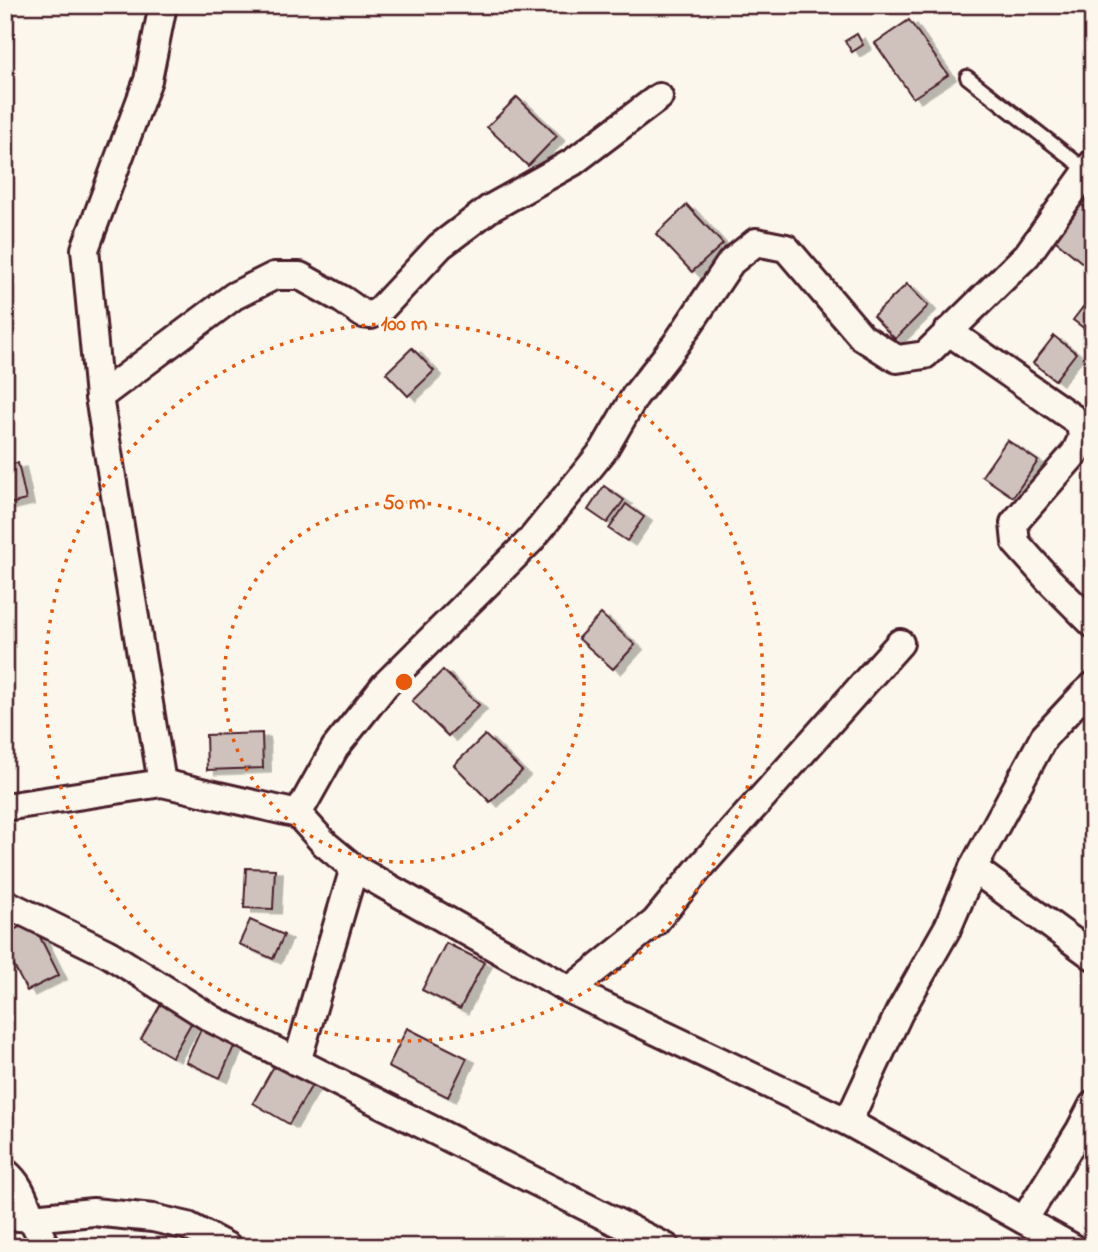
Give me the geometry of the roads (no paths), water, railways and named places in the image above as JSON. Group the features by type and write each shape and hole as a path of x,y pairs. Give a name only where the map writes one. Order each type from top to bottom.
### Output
{"street":[{"path":"162,783 99,397 85,249 148,80 163,5"},
{"path":"99,397 234,296 274,276 300,276 363,314 371,315 380,310 440,246 489,209 573,162 659,97"},
{"path":"298,814 335,748 385,685 530,541 603,451 635,396 676,344 731,262 756,242 786,248 862,337 897,359 925,355 1027,255 1091,169"},
{"path":"948,331 1080,423 1082,438 1075,453 1014,523 1016,543 1093,624"},
{"path":"570,990 655,922 701,866 900,643"},
{"path":"848,1122 899,1013 948,927 973,868 1044,737 1093,686"},
{"path":"5,807 162,783 298,814 325,844 355,868 570,990 848,1122 1072,1247"},
{"path":"297,1062 355,868"},
{"path":"973,868 1093,956"},
{"path":"5,903 109,954 212,1019 666,1247"},
{"path":"1024,1220 1093,1105"},
{"path":"5,1172 14,1179 24,1196 46,1247"},
{"path":"5,1216 32,1217 93,1212 153,1218 188,1226 228,1247"}],"lane":[{"path":"967,77 1091,169"}]}
